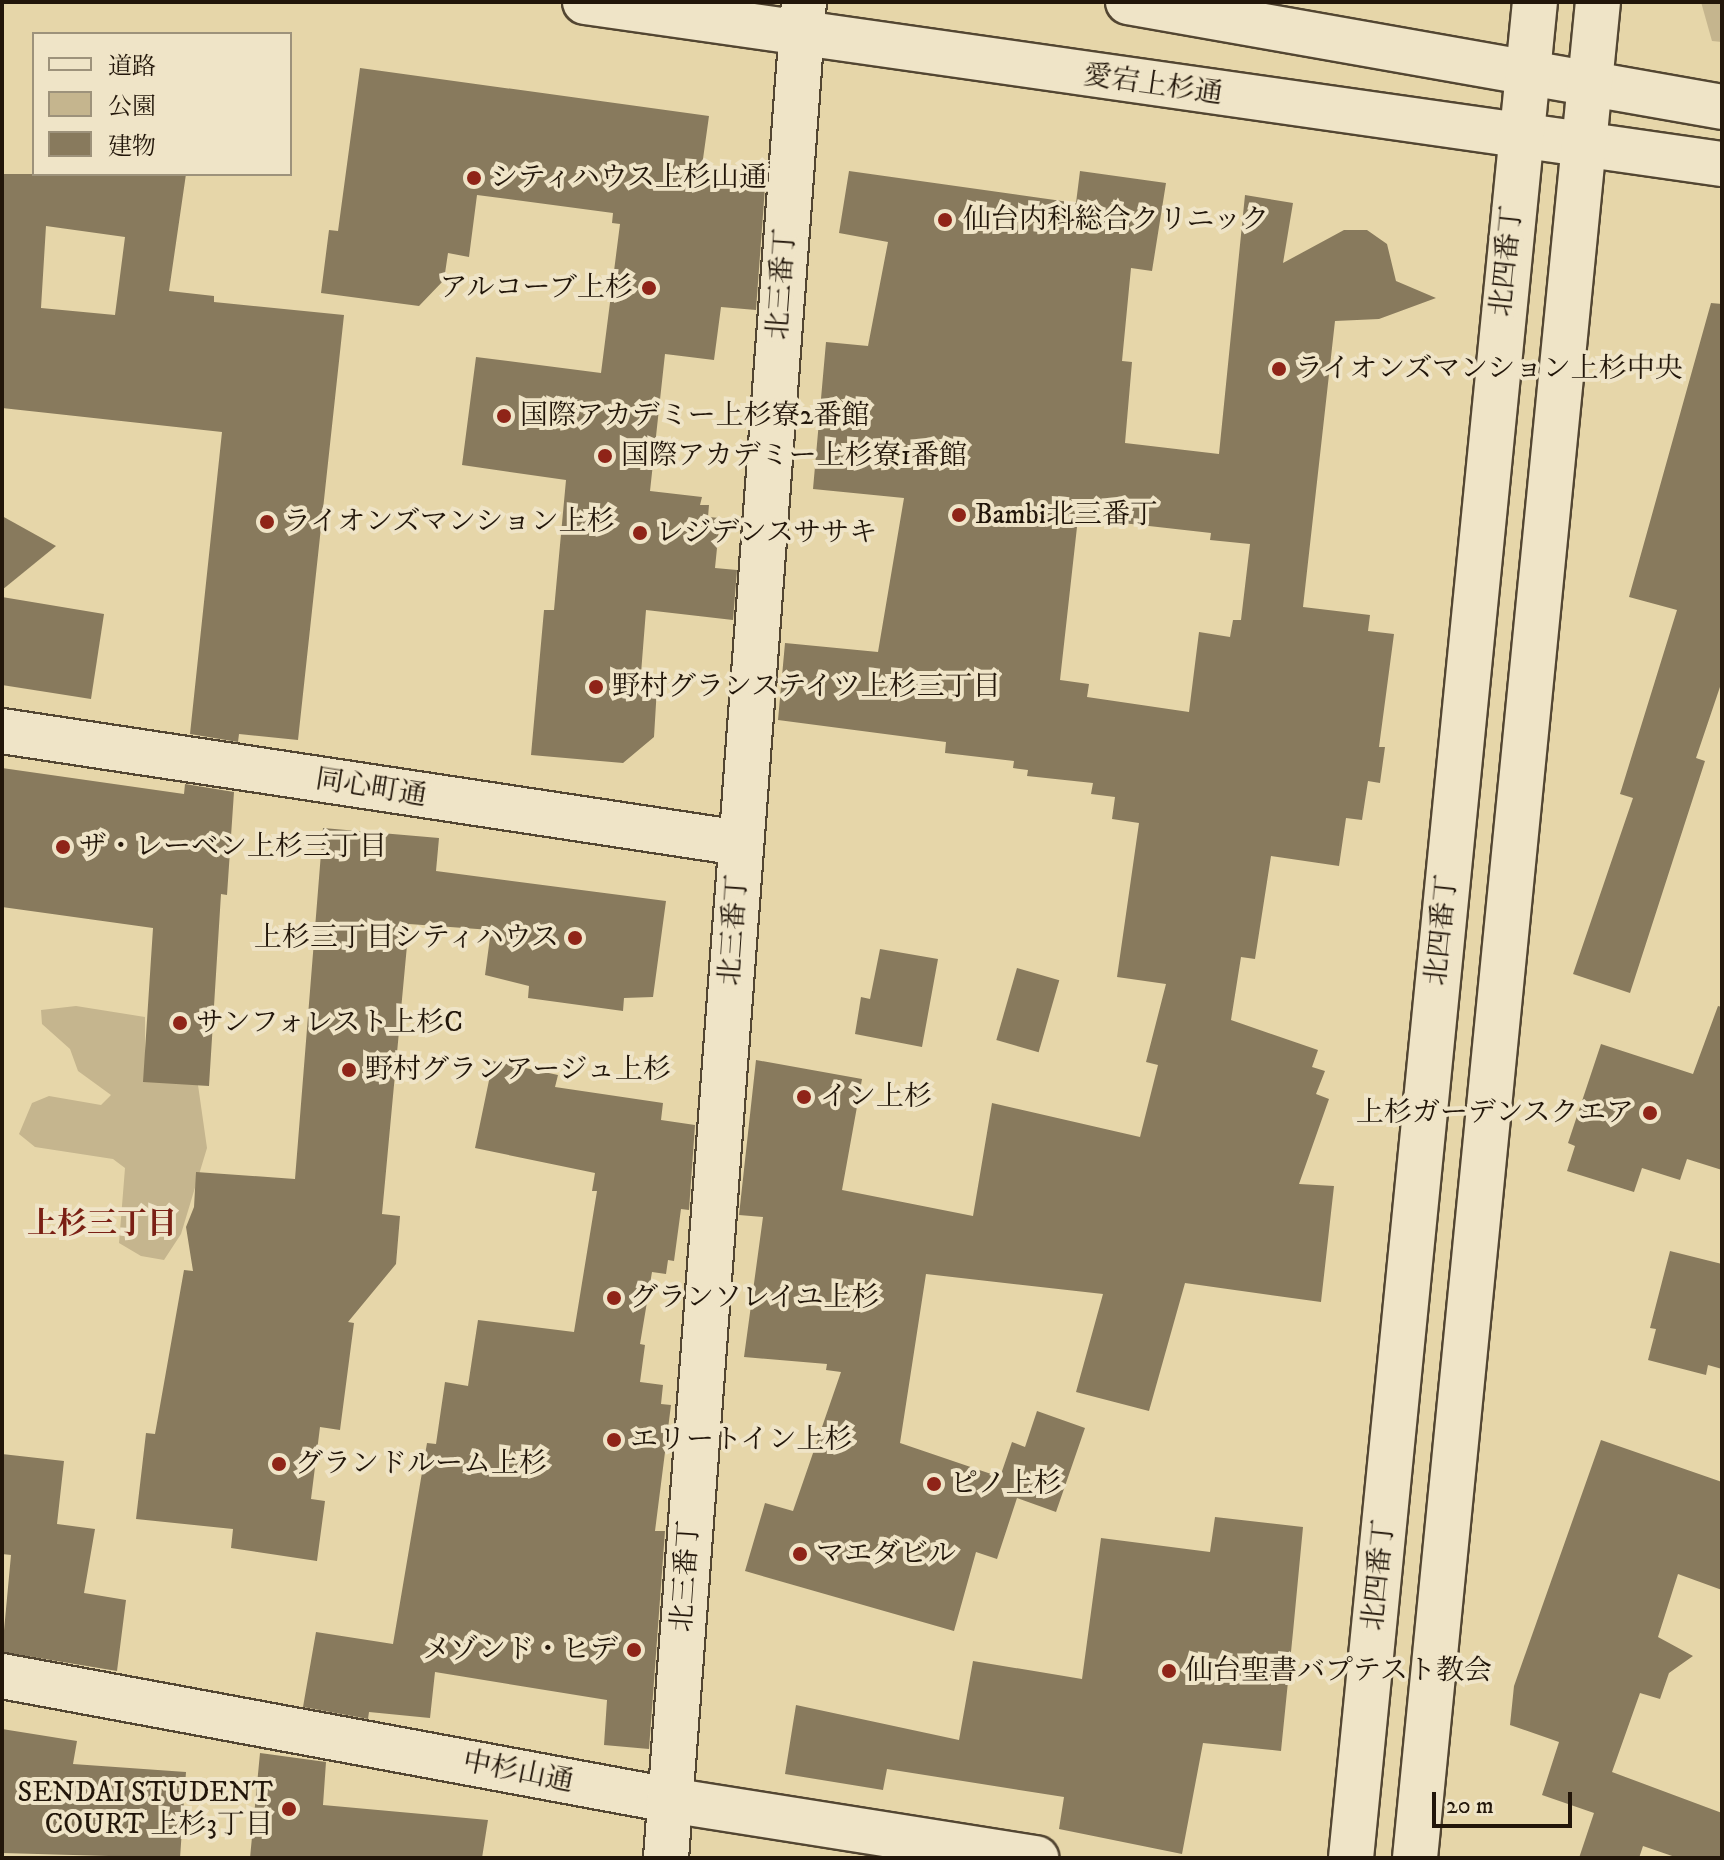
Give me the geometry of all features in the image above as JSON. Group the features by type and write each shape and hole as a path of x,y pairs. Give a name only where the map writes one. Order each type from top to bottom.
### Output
{"street":[{"name":"愛宕上杉通","path":"585,2 802,17 1521,137 1722,164"},
{"name":"北四番丁","path":"1351,1858 1535,2"},
{"path":"1415,1858 1598,2"},
{"path":"1139,3 1722,107"},
{"name":"北三番丁","path":"666,1858 802,17"},
{"name":"同心町通","path":"2,731 740,843"},
{"name":"中杉山通","path":"2,1676 669,1800 1036,1858"}],"green space":[{"path":"1701,2 1722,2 1722,42 1712,41"},
{"path":"76,1006 145,1017 145,1060 198,1085 207,1148 181,1234 164,1260 141,1256 119,1243 125,1168 113,1159 35,1147 19,1134 32,1103 49,1096 101,1105 111,1095 78,1071 70,1049 42,1024 41,1010"}],"building":[{"path":"360,68 709,116 702,166 766,173 756,310 721,307 714,360 665,354 650,491 702,497 700,505 709,505 708,517 720,518 715,568 737,570 733,620 646,610 640,686 657,687 654,737 623,763 531,755 544,610 554,610 566,480 462,465 476,357 601,373 620,224 612,223 613,213 477,195 469,257 448,253 444,280 419,306 321,293 329,230 338,231"},
{"path":"849,171 1076,203 1080,171 1166,183 1152,271 1131,268 1122,361 1132,362 1125,443 1219,454 1245,195 1293,203 1283,263 1344,230 1367,230 1387,244 1396,281 1436,298 1379,319 1335,321 1303,607 1370,615 1368,631 1394,634 1379,747 1385,747 1380,783 1368,781 1362,820 1346,818 1339,866 1271,856 1255,959 1241,957 1231,1020 1318,1050 1312,1067 1325,1071 1316,1094 1329,1099 1299,1184 1334,1186 1321,1302 1185,1283 1149,1411 1076,1392 1103,1294 926,1274 900,1443 1000,1477 1012,1442 1025,1447 1037,1411 1085,1428 1056,1512 1017,1498 997,1559 976,1552 954,1631 745,1571 765,1503 793,1511 841,1372 826,1370 827,1364 744,1357 763,1217 739,1215 756,1060 862,1079 842,1190 973,1216 992,1103 1140,1137 1158,1065 1146,1062 1166,984 1117,977 1139,823 1112,819 1115,797 1091,794 1093,783 1027,776 1028,770 1013,768 1014,761 945,753 946,742 778,720 785,643 878,652 904,498 813,489 826,342 868,346 888,242 839,233","holes":["1078,518 1211,533 1210,540 1250,544 1241,620 1233,620 1230,637 1199,632 1189,712 1087,697 1089,684 1060,680"]},
{"path":"2,174 186,176 169,291 214,296 214,302 344,315 298,740 239,734 238,742 190,734 222,432 2,408","holes":["46,226 125,237 115,315 41,308"]},
{"path":"1711,303 1722,304 1722,681 1696,758 1705,761 1630,993 1573,974 1633,798 1620,794 1677,610 1629,597"},
{"path":"2,516 56,546 2,590"},
{"path":"2,597 104,614 91,699 2,685"},
{"path":"2,768 184,794 185,784 234,792 227,895 221,894 209,1086 143,1082 153,928 2,907"},
{"path":"323,828 439,838 436,871 666,901 653,997 624,998 623,1011 528,998 529,986 485,975 491,930 409,924 382,1214 400,1216 396,1264 348,1322 354,1323 340,1430 320,1427 311,1499 325,1501 317,1561 231,1548 233,1529 136,1519 146,1433 155,1434 184,1270 193,1271 186,1227 194,1207 196,1172 295,1179"},
{"path":"880,949 938,959 922,1047 855,1034 861,997 870,999"},
{"path":"1017,968 1059,980 1039,1052 996,1040"},
{"name":"上杉ガーデンスクエア","path":"1718,1006 1722,1007 1722,1170 1687,1159 1680,1180 1642,1168 1634,1192 1567,1171 1575,1146 1568,1143 1601,1044 1693,1074"},
{"path":"493,1061 558,1075 555,1087 663,1103 661,1120 695,1125 689,1210 681,1209 674,1261 668,1260 666,1274 652,1272 640,1344 645,1345 640,1382 663,1385 661,1404 671,1405 655,1531 665,1531 649,1749 604,1745 607,1700 435,1672 430,1718 369,1712 368,1719 303,1707 316,1632 393,1644 427,1443 436,1444 445,1382 468,1386 478,1320 574,1332 597,1191 592,1191 595,1173 475,1148"},
{"path":"1670,1251 1722,1264 1722,1369 1708,1365 1706,1375 1648,1360 1656,1329 1650,1328"},
{"path":"1601,1440 1722,1482 1722,1590 1678,1574 1658,1637 1693,1656 1669,1673 1660,1699 1640,1693 1612,1772 1722,1813 1722,1858 1678,1858 1643,1846 1639,1858 1579,1858 1594,1813 1542,1795 1559,1742 1510,1725 1514,1686"},
{"path":"2,1454 64,1461 57,1524 95,1529 84,1593 126,1600 117,1671 2,1652 11,1555 2,1554"},
{"path":"1215,1517 1303,1527 1293,1632 1281,1751 1203,1743 1182,1854 1059,1829 1064,1797 887,1769 883,1790 785,1774 796,1705 959,1740 973,1661 1082,1679 1101,1538 1210,1552"},
{"path":"2,1729 77,1741 73,1764 186,1772 180,1858 2,1853"},
{"path":"260,1753 326,1762 323,1805 488,1820 482,1858 250,1858"}],"place":[{"name":"シティハウス上杉山通","path":"474,178"},
{"name":"仙台内科総合クリニック","path":"945,220"},
{"name":"アルコーブ上杉","path":"649,288"},
{"name":"ライオンズマンション上杉中央","path":"1279,369"},
{"name":"国際アカデミー上杉寮2番館","path":"504,416"},
{"name":"国際アカデミー上杉寮1番館","path":"605,456"},
{"name":"Bambi北三番丁","path":"959,515"},
{"name":"ライオンズマンション上杉","path":"267,522"},
{"name":"レジデンスササキ","path":"640,533"},
{"name":"野村グランステイツ上杉三丁目","path":"596,687"},
{"name":"ザ・レーベン上杉三丁目","path":"63,847"},
{"name":"上杉三丁目シティハウス","path":"575,938"},
{"name":"サンフォレスト上杉C","path":"180,1023"},
{"name":"野村グランアージュ上杉","path":"349,1070"},
{"name":"イン上杉","path":"804,1097"},
{"name":"上杉ガーデンスクエア","path":"1650,1113"},
{"name":"グランソレイユ上杉","path":"614,1298"},
{"name":"エリートイン上杉","path":"614,1440"},
{"name":"グランドルーム上杉","path":"279,1464"},
{"name":"ピノ上杉","path":"934,1484"},
{"name":"マエダビル","path":"800,1554"},
{"name":"メゾンド・ヒデ","path":"634,1650"},
{"name":"仙台聖書バプテスト教会","path":"1169,1671"},
{"name":"SENDAI STUDENT COURT 上杉3丁目","path":"289,1809"}],"district":[{"name":"上杉三丁目","path":"102,1225"}]}
